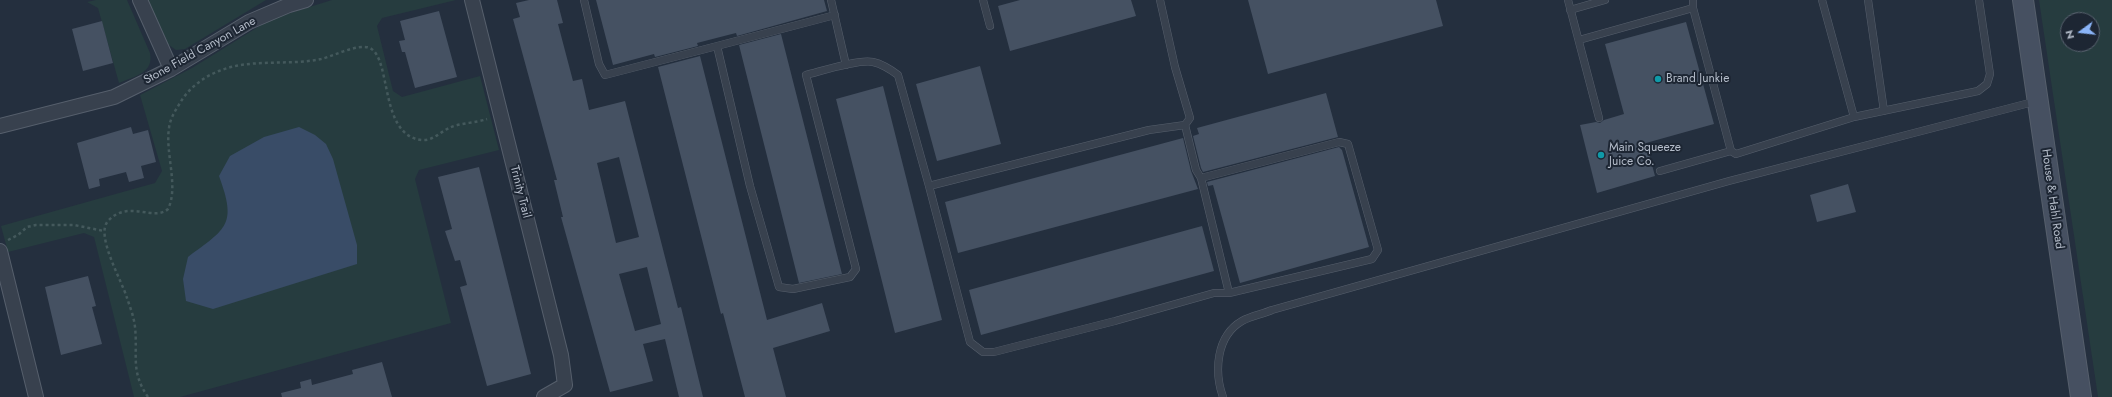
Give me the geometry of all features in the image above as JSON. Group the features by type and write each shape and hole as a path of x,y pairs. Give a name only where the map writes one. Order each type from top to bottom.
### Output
{"street":[{"path":"140,0 172,69"},
{"name":"Stone Field Canyon Lane","path":"0,126 114,97 172,69 249,22 289,5 306,0"},
{"name":"Trinity Trail","path":"472,0 561,355 565,385 544,397"},
{"name":"House & Hahl Road","path":"2023,0 2081,397"},
{"path":"2,246 36,397"}],"lane":[{"path":"584,0 599,64 605,75 834,15"},
{"path":"831,0 846,65"},
{"path":"983,0 990,26"},
{"path":"929,186 1149,130 1185,124 1190,118 1175,67 1160,0"},
{"path":"1568,0 1599,118"},
{"path":"1570,10 1605,0"},
{"path":"1692,0 1731,151 1736,154 1854,117 1978,91 1987,84 1990,74 1979,0"},
{"path":"1822,0 1854,117"},
{"path":"1868,0 1884,111"},
{"path":"1578,40 1693,8"},
{"path":"717,46 750,186 779,287 793,289 850,277 856,269 806,75 846,65 871,62 887,67 898,75 970,342 983,352 994,352 1100,325 1214,293 1230,292 1372,259 1378,250 1348,144 1339,142 1201,178"},
{"path":"1223,397 1218,383 1218,358 1228,334 1242,321 1272,310 1728,181 2038,101"},
{"path":"1185,124 1196,170 1201,178 1230,292"},
{"path":"1660,171 1731,151"}],"path":[{"path":"148,397 136,373 135,326 132,313 122,283 106,244 104,231 108,222 122,212 138,210 157,214 168,209 171,199 168,141 171,119 181,101 196,84 210,75 227,68 250,64 305,61 335,55 357,47 369,48 380,58 387,98 393,113 406,132 416,138 427,140 434,138 449,128 473,124 501,114"},
{"path":"2,246 27,228 36,225 74,225 104,231"}],"green space":[{"path":"96,0 127,0 150,53 149,65 137,76 119,83 98,8 87,2"},
{"path":"146,0 266,0 185,49 176,50 166,43"},
{"path":"332,0 456,0 382,18 377,26 393,91 402,97 480,76 499,150 419,170 415,179 451,323 180,397 134,397 94,237 84,233 8,252 1,226 155,183 162,171 140,95 192,68 271,19"},
{"path":"2039,0 2112,0 2112,397 2098,397"}],"water":[{"path":"299,127 315,135 326,144 333,159 357,245 357,264 213,309 186,301 183,279 188,257 220,232 225,224 227,205 219,176 230,156 264,137"}],"building":[{"path":"529,0 557,0 563,23 558,24 573,81 582,79 589,110 625,101 678,308 681,307 703,397 679,397 665,339 643,344 653,381 610,392 561,217 563,217 554,180 557,180 513,19 520,17 516,3","holes":["619,157 639,237 616,243 597,163","647,267 661,324 635,331 619,274"]},
{"path":"596,0 824,0 827,11 737,36 736,33 697,43 698,46 655,57 654,54 613,65"},
{"path":"1020,0 1131,0 1136,16 1010,51 998,6"},
{"path":"1248,0 1436,0 1443,26 1268,74"},
{"path":"439,11 457,77 415,88 405,52 402,52 399,41 405,40 400,21"},
{"path":"102,21 113,63 83,71 72,29"},
{"name":"Brand Junkie","path":"1686,22 1714,124 1646,143 1655,176 1597,193 1580,125 1596,122 1600,123 1604,120 1624,114 1605,44"},
{"path":"781,34 842,274 799,283 739,45"},
{"path":"700,56 767,320 822,303 830,331 773,348 786,397 745,397 723,313 721,314 658,67"},
{"path":"980,66 1001,144 937,161 916,84"},
{"path":"883,86 942,320 895,333 836,99"},
{"path":"1326,93 1338,137 1203,172 1193,136 1199,134 1197,128"},
{"path":"131,127 133,134 148,130 156,162 141,166 144,178 129,182 126,172 99,179 100,186 89,189 77,143"},
{"path":"1183,138 1191,171 1198,189 958,253 945,202"},
{"path":"1339,147 1342,150 1369,247 1240,283 1213,185 1208,186 1207,182"},
{"path":"479,167 531,374 487,386 460,287 467,285 460,260 455,261 445,231 452,229 438,177"},
{"path":"1848,184 1856,212 1817,222 1810,195"},
{"path":"1202,226 1214,271 981,335 969,290"},
{"path":"88,276 96,306 92,307 102,344 61,355 45,287"},
{"path":"382,362 392,397 282,397 281,393 301,388 300,382 311,379 312,385 353,374 352,370"}],"place":[{"name":"Brand Junkie","path":"1658,79"},
{"name":"Main Squeeze Juice Co.","path":"1601,155"}]}
